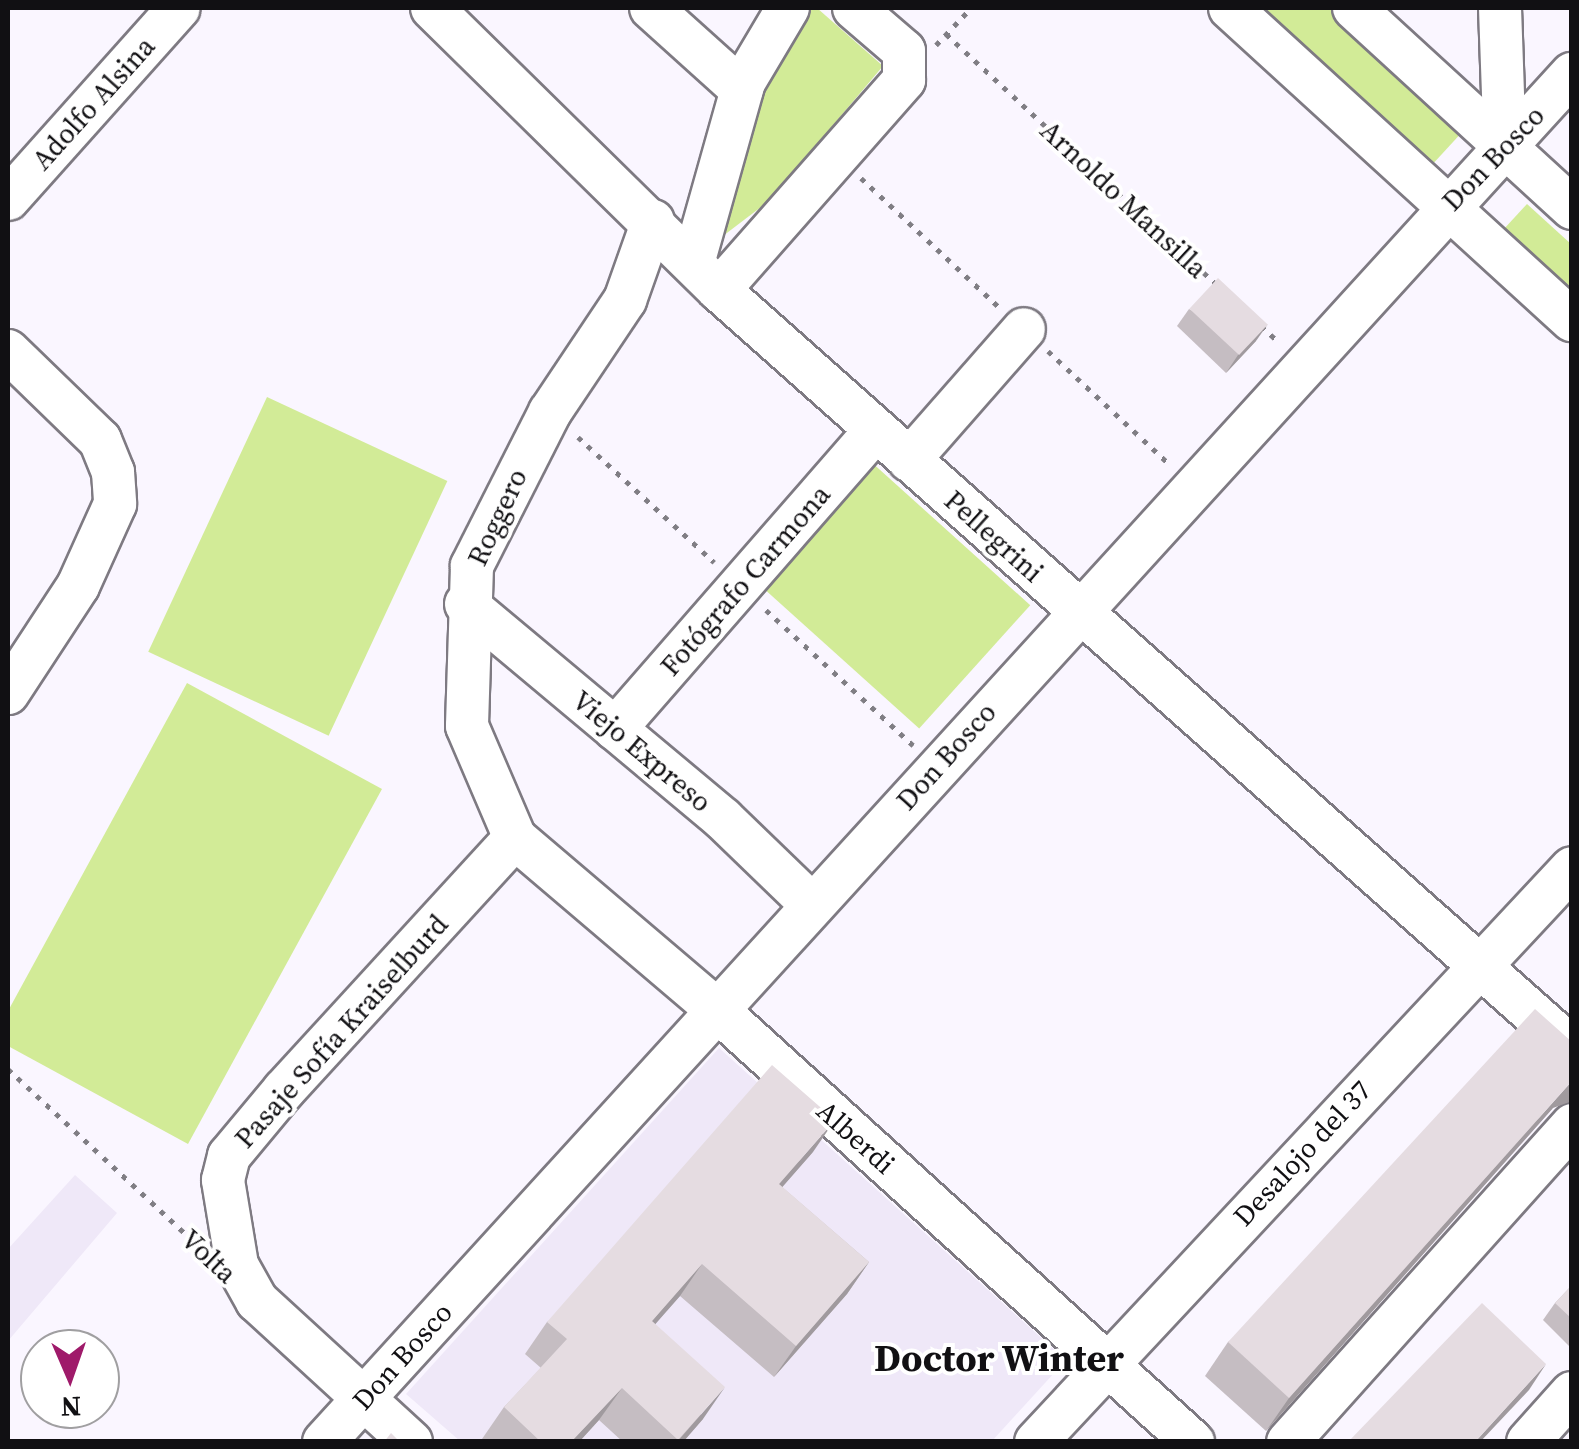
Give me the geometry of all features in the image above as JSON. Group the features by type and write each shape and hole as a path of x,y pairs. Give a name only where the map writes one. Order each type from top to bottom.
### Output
{"street":[{"name":"Adolfo Alsina","path":"8,199 179,8"},
{"name":"Pellegrini","path":"432,8 654,220 706,275 1572,1048"},
{"path":"651,8 742,90"},
{"path":"706,275 706,233 742,90 788,8"},
{"path":"706,275 904,80 908,66 904,51 854,8"},
{"path":"1230,8 1572,320"},
{"path":"1354,8 1572,208"},
{"path":"1500,8 1505,148"},
{"name":"Don Bosco","path":"324,1442 1446,206 1572,74"},
{"name":"Roggero","path":"515,838 467,726 466,604 472,566 489,525 550,412 625,300 654,220"},
{"path":"909,460 1024,330"},
{"path":"8,351 100,440 114,472 114,504 78,586 8,692"},
{"name":"Fotógrafo Carmona","path":"614,729 876,430"},
{"name":"Viejo Expreso","path":"466,604 723,818 811,904"},
{"name":"Alberdi","path":"515,838 717,1010 1192,1442"},
{"name":"Pasaje Sofía Kraiselburd","path":"258,1302 237,1265 223,1205 229,1156 515,838"},
{"name":"Desalojo del 37","path":"1036,1442 1478,962 1572,868"},
{"path":"1288,1442 1572,1125"},
{"name":"Volta","path":"258,1302 411,1442"},
{"path":"1528,1442 1572,1393"}],"path":[{"name":"Arnoldo Mansilla","path":"946,34 1232,298"},
{"path":"1246,312 1303,364"},
{"name":"Volta","path":"8,1069 202,1250"}],"shaded area":[{"path":"719,1048 1066,1360 992,1441 460,1441 406,1394"},
{"path":"75,1175 117,1213 8,1341 8,1249"}],"green space":[{"path":"804,8 817,8 883,66 769,201 719,239 754,96"},
{"path":"1256,8 1332,8 1465,129 1430,167"},
{"path":"1527,204 1571,244 1571,291 1503,230"},
{"path":"267,397 447,481 329,736 148,652"},
{"path":"869,460 1030,605 919,729 758,583"},
{"path":"187,683 382,789 188,1144 8,1046 8,1011"}],"building":[{"path":"1218,278 1268,324 1239,355 1189,309"},
{"path":"1535,1009 1572,1042 1572,1081 1289,1398 1228,1342"},
{"path":"772,1065 835,1120 779,1184 869,1262 796,1346 702,1264 652,1321 725,1387 678,1440 622,1388 571,1442 541,1442 504,1407 567,1339 547,1322"},
{"path":"1572,1285 1572,1319 1555,1303"},
{"path":"1482,1303 1546,1364 1475,1442 1348,1442"},
{"path":"391,1433 400,1442 384,1442"}],"district":[{"name":"Doctor Winter","path":"999,1359"}]}
